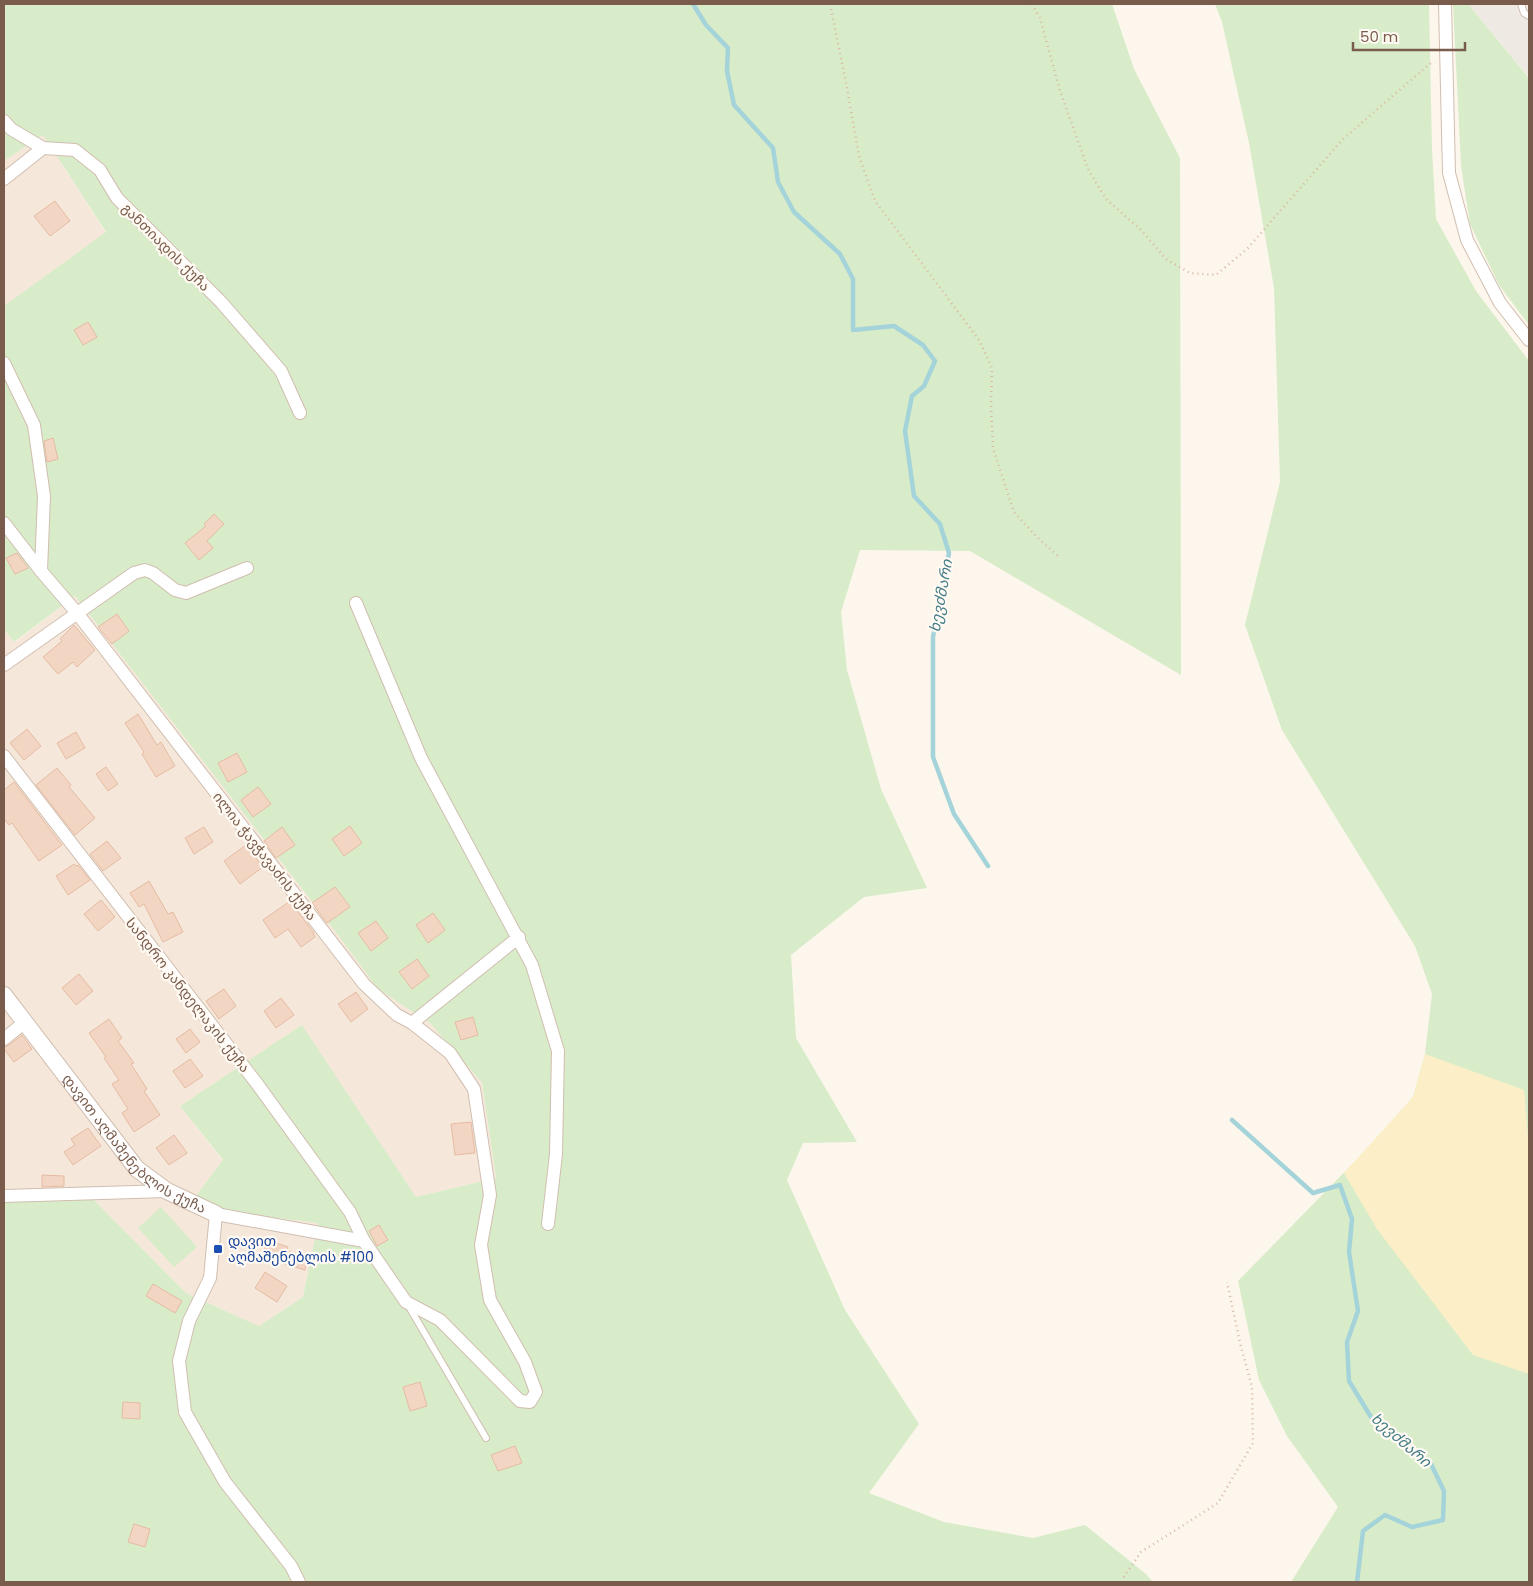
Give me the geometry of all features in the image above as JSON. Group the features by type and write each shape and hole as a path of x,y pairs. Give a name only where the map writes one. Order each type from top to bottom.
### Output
{"street":[{"path":"1445,4 1449,173 1467,240 1500,303 1529,340"},
{"name":"განთიადის ქუჩა","path":"4,121 11,129 43,148 75,150 100,170 117,198 221,302 281,371 300,413"},
{"path":"4,179 43,148"},
{"path":"4,363 34,425 44,496 41,571"},
{"name":"ილია ჭავჭავაძის ქუჩა","path":"4,523 77,614 364,984 397,1015 412,1023 450,1053 474,1089 490,1195 481,1245 490,1300 525,1362 536,1392 530,1402 520,1401 440,1320 406,1302"},
{"path":"4,665 134,573 145,570 153,573 175,590 186,593 247,568"},
{"path":"356,603 422,758 519,937 532,965 558,1051 556,1154 548,1224"},
{"name":"სანდრო კანდელაკის ქუჩა","path":"4,756 258,1085 350,1212 364,1241 406,1302"},
{"path":"412,1023 519,937"},
{"name":"დავით აღმაშენებლის ქუჩა","path":"4,995 137,1169 167,1191 216,1214 364,1241"},
{"path":"4,1039 25,1022"},
{"path":"4,1196 167,1191"},
{"path":"216,1214 210,1278 189,1321 178,1362 185,1412 226,1482 291,1566 299,1582"}],"lane":[{"path":"1521,4 1524,14 1529,16"},
{"path":"406,1302 486,1438"}],"path":[{"path":"830,4 858,156 875,201 979,340 992,368 991,405 994,448 1014,512 1036,538 1058,556"},
{"path":"1032,4 1040,18 1060,91 1088,169 1106,199 1141,230 1167,260 1190,273 1216,275 1247,249 1343,139 1447,48"},
{"path":"1123,1582 1123,1578 1141,1552 1218,1503 1253,1443 1252,1387 1227,1282"}],"shaded area":[{"path":"1468,4 1529,4 1529,77"},
{"path":"43,135 106,233 4,306 4,161"},
{"path":"75,596 378,989 431,1024 482,1083 496,1178 416,1197 302,1026 180,1106 223,1161 195,1197 220,1211 318,1223 303,1297 259,1326 186,1293 89,1195 4,1201 4,629 15,642"}],"green space":[{"path":"4,4 1112,4 1134,69 1180,158 1181,675 970,551 860,550 841,612 847,670 881,789 927,888 864,897 791,955 796,1038 857,1142 803,1143 787,1180 845,1310 919,1424 869,1493 944,1522 1033,1538 1085,1525 1146,1574 1153,1582 4,1582 4,1201 89,1195 186,1293 259,1326 303,1297 318,1223 220,1211 195,1197 223,1160 180,1106 302,1025 416,1197 496,1178 482,1083 431,1024 378,989 75,596 14,642 4,629 4,306 106,232 43,135 4,161"},
{"path":"1215,4 1429,4 1432,149 1436,219 1476,291 1529,361 1529,1582 1291,1582 1338,1507 1287,1436 1259,1380 1238,1281 1367,1149 1413,1097 1425,1054 1432,994 1415,946 1282,730 1245,625 1280,482 1274,288 1249,143 1222,22"},
{"path":"1453,4 1468,4 1529,78 1529,325 1499,285 1470,224 1461,166"},
{"path":"161,1207 197,1247 174,1267 138,1228"}],"sand":[{"path":"1425,1054 1524,1090 1529,1149 1529,1374 1473,1355 1377,1229 1344,1173 1413,1097"}],"building":[{"path":"55,201 70,221 50,236 34,216"},
{"path":"88,322 97,337 83,345 74,330"},
{"path":"53,438 58,459 47,462 44,441"},
{"path":"214,514 224,524 207,541 213,548 199,560 185,543 206,526 204,524"},
{"path":"17,553 28,568 15,574 6,558"},
{"path":"117,614 129,631 112,644 98,627"},
{"path":"74,625 95,650 77,667 73,662 58,674 43,657 62,641 60,639"},
{"path":"138,714 157,745 161,742 175,766 156,777 142,754 144,752 125,723"},
{"path":"27,729 41,746 24,760 10,743"},
{"path":"76,732 85,748 66,759 57,743"},
{"path":"237,753 247,772 228,782 218,763"},
{"path":"106,767 118,784 108,791 96,774"},
{"path":"57,768 71,785 69,787 95,818 75,835 36,785"},
{"path":"14,782 62,845 39,861 12,823 9,825 4,819 4,790"},
{"path":"258,787 271,804 253,817 241,800"},
{"path":"350,826 362,843 344,856 332,839"},
{"path":"204,827 213,842 194,854 185,838"},
{"path":"282,827 295,845 276,858 264,841"},
{"path":"107,841 121,858 103,871 90,854"},
{"path":"246,845 263,867 240,884 224,861"},
{"path":"74,864 78,865 90,880 68,895 56,876"},
{"path":"149,881 168,914 173,912 183,932 163,942 144,904 139,907 130,893"},
{"path":"335,887 350,907 327,923 312,903"},
{"path":"101,900 115,917 98,931 84,914"},
{"path":"290,901 315,937 301,947 288,929 275,938 263,920"},
{"path":"433,913 445,930 428,943 416,925"},
{"path":"376,921 388,938 371,951 358,933"},
{"path":"417,959 429,976 412,989 399,972"},
{"path":"79,974 93,991 76,1005 62,988"},
{"path":"224,989 236,1006 219,1019 206,1001"},
{"path":"356,992 368,1009 351,1022 338,1004"},
{"path":"281,998 294,1015 276,1028 264,1011"},
{"path":"473,1017 478,1035 461,1040 455,1022"},
{"path":"109,1019 122,1038 118,1041 134,1063 131,1064 147,1089 144,1091 160,1115 134,1132 122,1113 128,1109 112,1084 119,1080 89,1033"},
{"path":"190,1029 200,1042 186,1053 176,1039"},
{"path":"22,1035 32,1049 14,1062 4,1047"},
{"path":"190,1059 203,1076 185,1088 173,1071"},
{"path":"471,1122 475,1153 455,1155 451,1124"},
{"path":"88,1128 101,1146 73,1165 64,1152 75,1145 71,1139"},
{"path":"174,1135 187,1153 169,1165 156,1148"},
{"path":"42,1175 64,1176 64,1186 42,1187"},
{"path":"379,1225 388,1240 377,1246 369,1231"},
{"path":"267,1240 288,1247 287,1251 308,1257 305,1270 262,1257"},
{"path":"265,1272 287,1286 277,1302 255,1288"},
{"path":"153,1284 182,1301 175,1313 146,1296"},
{"path":"420,1382 427,1406 410,1411 403,1387"},
{"path":"123,1402 140,1403 140,1419 122,1418"},
{"path":"515,1446 522,1463 498,1471 491,1455"},
{"path":"134,1524 150,1529 145,1547 128,1542"}],"waterway":[{"name":"ხევძმარი","path":"693,4 706,25 728,48 727,71 734,105 773,148 778,182 794,212 840,254 853,279 853,330 894,326 923,345 935,361 924,386 912,396 905,431 914,496 940,524 949,553 933,637 933,757 954,814 988,866"},
{"name":"ხევძმარი","path":"1232,1120 1313,1193 1340,1185 1352,1219 1349,1252 1358,1311 1347,1342 1349,1381 1371,1417 1431,1464 1444,1491 1443,1520 1412,1527 1385,1515 1363,1531 1357,1582"}],"place":[{"name":"დავით აღმაშენებლის #100","path":"218,1249"}]}
